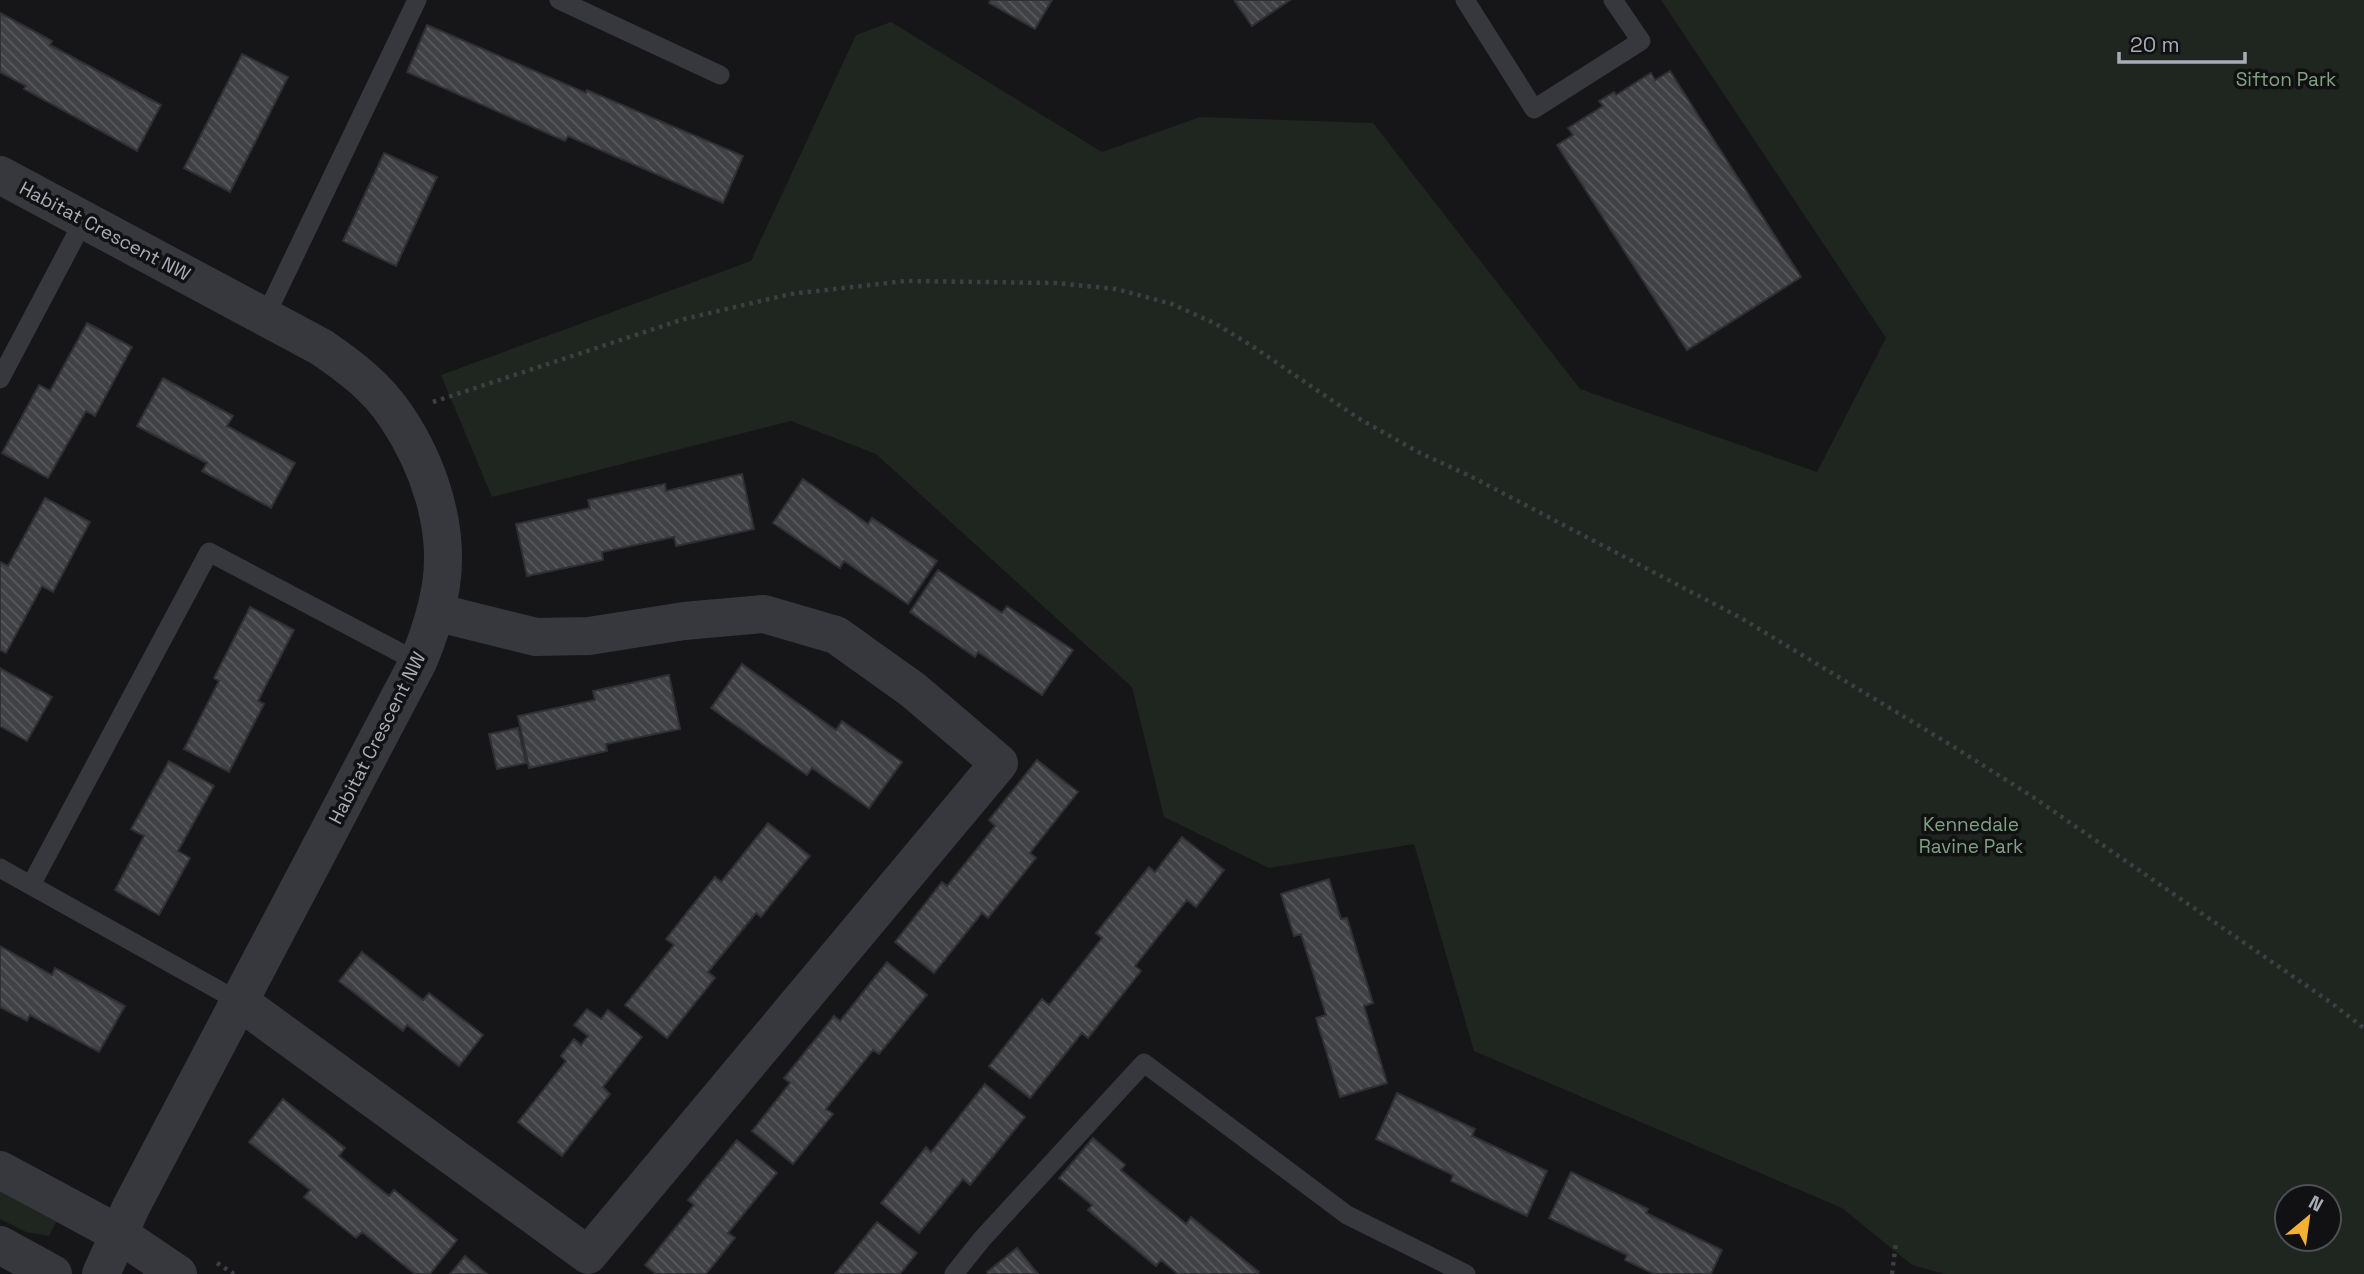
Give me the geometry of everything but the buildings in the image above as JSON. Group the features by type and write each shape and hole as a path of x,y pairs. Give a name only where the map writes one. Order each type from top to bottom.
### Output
{"street":[{"name":"Habitat Crescent NW","path":"0,175 321,347 347,365 372,387 396,415 420,460 434,499 442,537 442,583 418,662 131,1207 101,1274"},
{"path":"240,1002 588,1255 999,763 913,690 836,635 764,614 684,621 589,636 536,637 435,612"},
{"path":"0,1170 119,1234 178,1274"},
{"path":"0,1245 53,1274"}],"lane":[{"path":"265,317 417,0"},
{"path":"559,0 720,75"},
{"path":"1465,0 1534,110 1641,41 1613,0"},
{"path":"0,379 84,220"},
{"path":"31,885 209,552 418,662"},
{"path":"0,868 240,1002"},
{"path":"954,1274 982,1239 1144,1063 1347,1215 1466,1274"}],"path":[{"path":"396,415 684,318 791,294 905,281 1055,283 1116,289 1172,304 1243,340 1358,418 1741,618 1954,747 2033,797 2364,1028"},
{"path":"1892,1274 1896,1242"}],"green space":[{"name":"Kennedale Ravine Park","path":"1661,0 2364,0 2364,1274 1945,1274 1912,1265 1842,1208 1474,1051 1414,844 1269,868 1164,817 1132,687 876,454 791,421 492,497 441,375 751,261 856,35 891,22 1102,152 1200,117 1373,123 1580,389 1817,472 1886,338"},
{"path":"0,1191 56,1222 49,1236 26,1232 0,1219"}],"park label":[{"name":"Sifton Park","path":"2286,79"}]}
